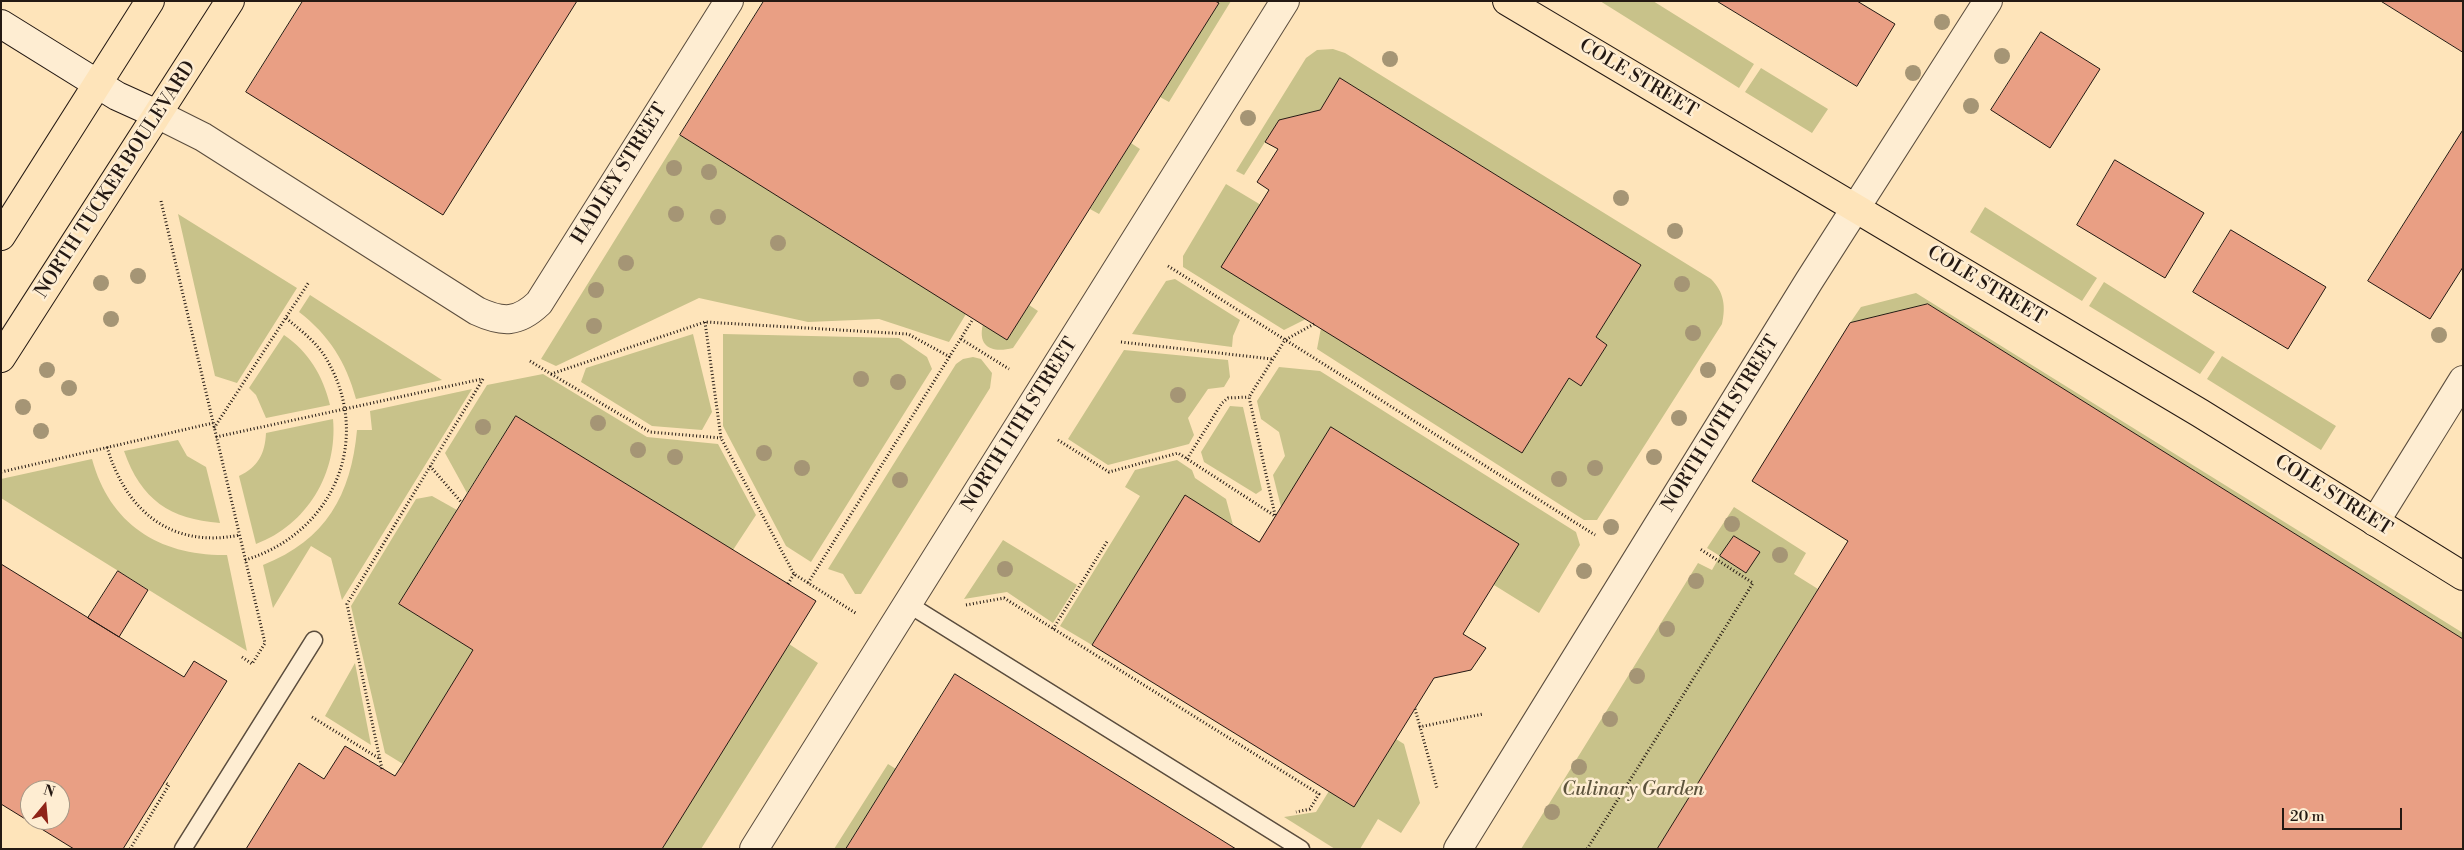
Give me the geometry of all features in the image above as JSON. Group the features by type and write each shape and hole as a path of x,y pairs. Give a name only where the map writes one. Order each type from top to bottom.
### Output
{"main road":[{"path":"1,236 150,1"},
{"name":"NORTH TUCKER BOULEVARD","path":"1,358 159,115 230,1"},
{"name":"COLE STREET","path":"1507,1 2200,413 2463,576"}],"street":[{"name":"HADLEY STREET","path":"159,115 203,137 477,311 494,319 512,320 528,313 539,303 729,1"},
{"name":"NORTH 11TH STREET","path":"754,849 1286,1"},
{"name":"NORTH 10TH STREET","path":"1458,849 1856,208 1988,1"},
{"path":"1,24 98,84 159,115"},
{"path":"2375,522 2463,380"}],"lane":[{"path":"908,604 1301,849"},
{"path":"183,849 314,640"}],"path":[{"path":"161,201 265,643 252,664 242,657"},
{"path":"1168,266 1595,535"},
{"path":"214,428 309,282"},
{"path":"245,560 290,540 318,512 330,494 344,452 346,409 336,378 323,354 304,332 286,318"},
{"path":"808,583 974,319"},
{"path":"551,374 705,322 908,334 950,357"},
{"path":"705,322 721,438 794,574 857,614"},
{"path":"1058,440 1109,472 1178,453 1276,516 1249,397 1284,340 1314,324"},
{"path":"961,339 1009,369"},
{"path":"1121,342 1272,359"},
{"path":"530,361 650,432 721,438"},
{"path":"216,437 483,379 347,604 382,769"},
{"path":"1187,459 1222,403 1228,398 1249,397"},
{"path":"1,472 213,423"},
{"path":"107,447 114,470 124,491 157,522 179,533 204,538 224,538 240,535"},
{"path":"430,466 462,503"},
{"path":"1053,630 1108,540"},
{"path":"1587,849 1753,583 1700,549"},
{"path":"788,584 794,574"},
{"path":"961,606 1004,598 1319,794 1310,809 1288,813"},
{"path":"1415,709 1437,788"},
{"path":"1419,727 1483,714"},
{"path":"312,717 380,759"},
{"path":"130,849 169,785 164,782"}],"green space":[{"path":"1215,1 1231,1 1169,102 1160,97 1218,4"},
{"path":"1600,1 1653,1 1754,64 1739,88"},
{"path":"1333,49 1345,53 1711,279 1719,289 1724,305 1722,324 1597,520 1584,520 1317,349 1321,328 1522,453 1569,378 1581,386 1607,345 1596,337 1641,265 1340,78 1320,110 1279,120 1244,175 1236,171 1306,58 1317,50"},
{"path":"1761,68 1828,109 1812,133 1745,92"},
{"path":"680,135 966,314 949,342 879,319 808,322 699,298 556,366 541,359"},
{"path":"1131,143 1140,149 1099,214 1090,209"},
{"path":"1226,184 1261,205 1306,319 1284,330 1183,267 1183,256"},
{"path":"1985,207 2097,278 2082,301 1970,232"},
{"path":"178,214 297,288 237,383 215,376"},
{"path":"1175,279 1240,320 1233,336 1232,347 1132,334 1166,281"},
{"path":"2104,282 2215,352 2200,374 2089,306"},
{"path":"1916,293 2463,633 2463,639 1928,304 1850,323 1861,307"},
{"path":"310,295 442,380 356,399 347,373 335,350 319,330 299,312"},
{"path":"1029,305 1038,311 1013,348 999,350 988,347 982,339 983,324 1007,340"},
{"path":"693,334 712,412 702,430 652,426 581,382 586,368"},
{"path":"723,334 899,338 927,357 932,369 811,562 786,546 723,426"},
{"path":"284,335 301,349 314,366 330,405 266,418 256,395 249,388"},
{"path":"1124,350 1228,360 1230,377 1224,387 1208,389 1188,418 1194,435 1189,444 1108,465 1068,439"},
{"path":"2222,356 2336,426 2321,450 2207,379"},
{"path":"973,357 981,359 992,373 990,388 861,594 855,594 843,574 828,569 956,364 963,359"},
{"path":"1279,367 1320,371 1576,532 1580,545 1539,613 1494,585 1518,544 1281,507 1273,475 1285,456 1279,432 1261,419 1257,401"},
{"path":"543,374 647,437 718,444 756,515 733,550 516,416 467,493 445,453 487,385"},
{"path":"472,389 342,600 331,558 311,546 273,608 263,565 285,555 303,542 319,528 331,512 341,495 349,475 357,430 372,430 370,411"},
{"path":"1230,406 1243,407 1262,490 1256,494 1204,462 1201,452"},
{"path":"333,419 330,459 316,495 290,524 256,544 239,476 256,464 264,447 266,433"},
{"path":"178,440 187,456 206,467 220,523 186,517 160,504 139,482 124,451"},
{"path":"92,459 100,482 111,502 125,519 141,532 180,550 203,554 227,555 247,651 1,498 1,479"},
{"path":"1177,460 1192,470 1195,478 1226,499 1233,525 1185,496 1092,645 1060,626 1140,496 1125,487 1135,470"},
{"path":"432,496 457,510 399,604 473,650 403,764 385,753 351,606 416,499"},
{"name":"Culinary Garden","path":"1734,507 1806,553 1794,574 1818,589 1657,849 1521,849 1698,563 1712,570 1720,556 1707,548","holes":["1734,536 1759,552 1746,573 1721,556"]},
{"path":"1003,540 1077,585 1053,623 1007,592 964,599"},
{"path":"789,644 818,663 701,849 662,849"},
{"path":"355,663 371,745 325,716"},
{"path":"1396,739 1404,744 1420,803 1401,833 1378,819 1360,849 1335,849 1284,817 1316,812 1329,791 1354,807"},
{"path":"888,764 896,769 846,849 834,849"}],"building":[{"path":"303,1 577,1 443,215 246,92"},
{"path":"764,1 1215,1 1219,3 1007,340 680,135"},
{"path":"1717,1 1857,1 1895,24 1857,86"},
{"path":"2381,1 2463,1 2463,52"},
{"path":"2041,32 2100,69 2050,148 1991,110"},
{"path":"1340,78 1641,265 1596,337 1607,345 1581,386 1569,378 1522,453 1221,267 1269,190 1257,182 1278,149 1265,142 1279,120 1320,110"},
{"path":"2463,130 2463,267 2430,319 2368,281"},
{"path":"2115,160 2204,213 2165,278 2077,225"},
{"path":"2231,230 2326,287 2288,349 2193,292"},
{"path":"1928,304 2463,639 2463,849 1657,849 1848,541 1752,481 1850,323"},
{"path":"516,416 816,601 662,849 246,849 299,763 324,779 345,746 395,776 403,764 473,650 399,604"},
{"path":"1331,427 1519,544 1463,634 1486,648 1471,670 1434,678 1354,807 1092,645 1185,495 1259,542"},
{"path":"1734,536 1760,552 1746,573 1720,556"},
{"path":"1,564 184,677 194,661 227,681 123,849 74,849 43,830 70,830 70,780 20,780 20,816 1,804"},
{"path":"118,571 148,590 119,637 88,618"},
{"path":"955,674 1236,849 846,849"}]}
